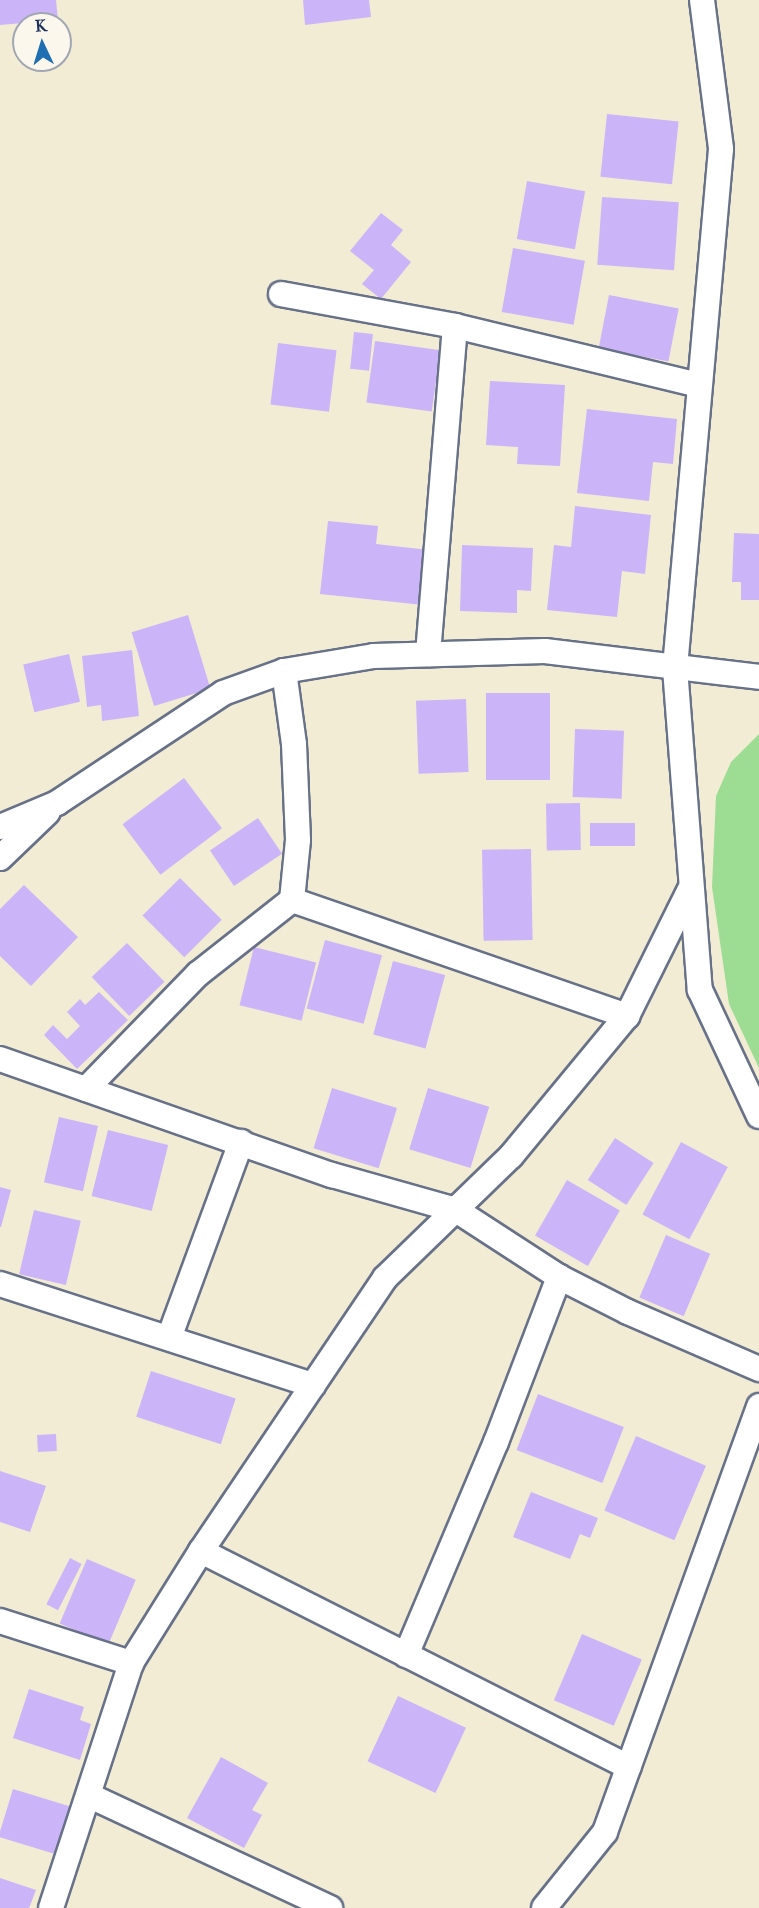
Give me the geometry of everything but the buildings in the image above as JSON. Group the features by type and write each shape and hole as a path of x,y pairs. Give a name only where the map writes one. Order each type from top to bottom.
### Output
{"street":[{"path":"702,0 721,148 675,668 689,891 700,990 759,1116"},
{"path":"281,294 455,326 699,385"},
{"path":"428,654 455,326"},
{"path":"0,826 57,802 223,693 284,671 374,656 545,651 675,668 759,676"},
{"path":"86,1089 198,974 292,900 298,840 294,744 284,671"},
{"path":"0,858 57,802"},
{"path":"51,1908 90,1796 131,1663 201,1551 385,1278 511,1156 627,1016 689,891"},
{"path":"292,900 627,1016"},
{"path":"0,1059 332,1175 456,1210 560,1277 628,1312 759,1369"},
{"path":"169,1338 242,1142"},
{"path":"406,1655 496,1442 560,1277"},
{"path":"0,1284 313,1385"},
{"path":"544,1908 605,1832 759,1406"},
{"path":"201,1551 628,1767"},
{"path":"0,1621 131,1663"},
{"path":"90,1796 330,1908"}],"green space":[{"path":"759,734 759,1068 729,1004 712,887 716,796 731,762"}]}
